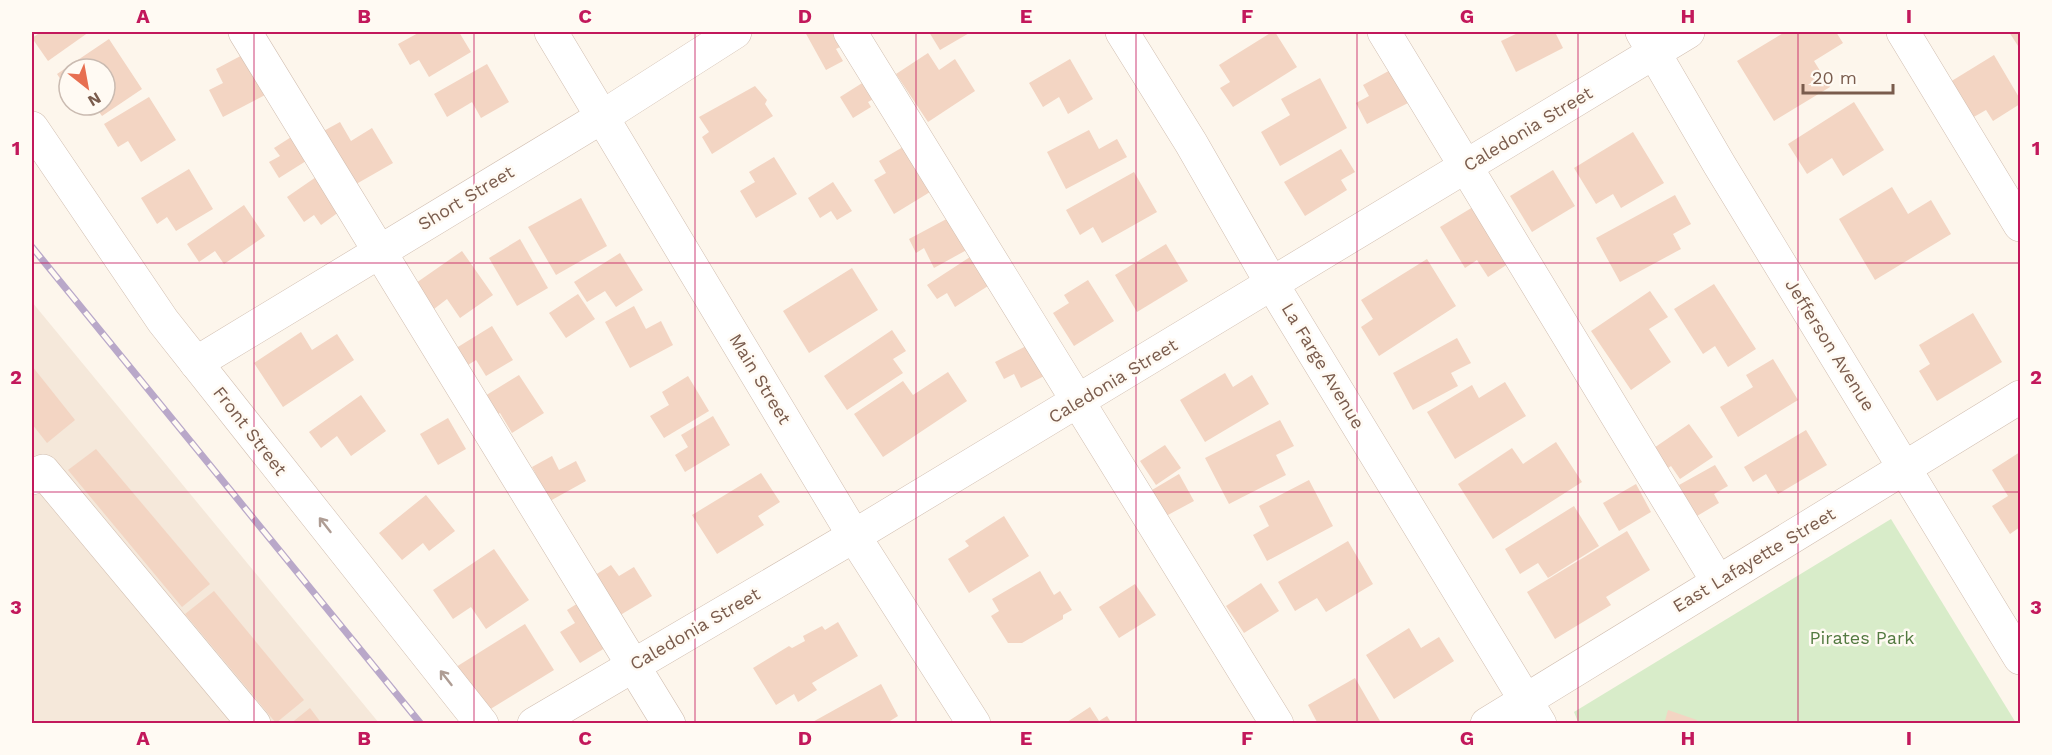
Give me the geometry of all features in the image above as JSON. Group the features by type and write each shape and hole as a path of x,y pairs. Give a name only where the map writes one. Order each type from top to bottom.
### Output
{"street":[{"path":"244,32 669,723"},
{"name":"Main Street","path":"551,32 854,536 974,723"},
{"name":"Short Street","path":"196,363 602,117 735,32"},
{"path":"850,32 1277,723"},
{"name":"La Farge Avenue","path":"1122,32 1191,143 1272,284 1533,712"},
{"path":"1384,32 1718,582"},
{"name":"Caledonia Street","path":"534,723 854,536 1465,167 1648,42 1688,32"},
{"path":"1902,32 2020,225"},
{"name":"Jefferson Avenue","path":"1648,42 1719,164 2020,658"},
{"name":"Front Street","path":"32,128 163,321 482,723"},
{"name":"East Lafayette Street","path":"1487,723 1533,712 1718,582 2020,397"},
{"path":"35,468 254,723"}],"shaded area":[{"path":"32,302 379,723 32,723"}],"green space":[{"name":"Pirates Park","path":"1891,519 2016,723 1579,724 1574,712"}],"building":[{"path":"41,32 89,32 48,61 32,38"},
{"path":"420,32 459,32 471,52 429,77 419,60 410,65 398,44"},
{"path":"805,32 842,32 848,43 836,49 843,61 826,70"},
{"path":"929,32 971,32 940,50"},
{"path":"1275,32 1297,67 1233,107 1220,88 1230,82 1219,65"},
{"path":"1520,32 1555,32 1563,48 1516,72 1501,41"},
{"path":"1785,32 1836,32 1843,43 1814,61 1830,87 1774,121 1737,61"},
{"path":"2009,32 2020,32 2020,49"},
{"path":"109,39 142,89 117,106 117,57 82,57"},
{"path":"248,52 269,93 223,117 209,90 223,83 216,69"},
{"path":"928,53 939,70 955,59 975,91 928,122 896,74"},
{"path":"1994,55 2020,99 2020,104 1993,121 1986,110 1972,118 1950,82"},
{"path":"1070,59 1093,99 1068,114 1059,97 1043,107 1029,83"},
{"path":"487,64 509,102 481,118 472,102 447,117 434,94"},
{"path":"1394,68 1412,101 1367,124 1356,103 1369,96 1363,85"},
{"path":"1320,78 1347,128 1280,166 1261,132 1290,115 1281,99"},
{"path":"867,80 877,97 868,102 871,107 853,118 840,97"},
{"path":"755,86 767,100 765,104 773,116 712,154 702,137 709,132 699,117"},
{"path":"149,97 176,140 141,162 128,141 118,147 104,124"},
{"path":"1854,102 1884,150 1843,176 1832,158 1807,174 1788,144"},
{"path":"340,122 351,141 372,128 393,163 351,187 320,133"},
{"path":"1089,130 1099,149 1117,139 1127,157 1066,189 1047,152"},
{"path":"299,132 314,156 279,178 269,162 280,156 274,148"},
{"path":"1633,132 1664,183 1621,208 1613,194 1596,204 1574,168"},
{"path":"903,147 930,192 894,214 874,180 886,173 879,161"},
{"path":"1341,149 1355,172 1341,180 1347,190 1305,216 1284,182"},
{"path":"774,157 797,194 756,218 740,191 755,182 749,172"},
{"path":"189,169 213,209 176,231 167,217 157,224 141,198"},
{"path":"1553,170 1575,206 1532,232 1510,196"},
{"path":"1134,172 1157,212 1102,243 1093,227 1080,235 1066,210"},
{"path":"319,175 343,209 321,225 314,215 304,222 287,197"},
{"path":"833,182 852,211 837,220 831,211 820,218 808,198"},
{"path":"1892,187 1908,214 1931,200 1951,234 1875,280 1839,219"},
{"path":"1675,195 1691,224 1673,234 1681,249 1620,282 1596,238"},
{"path":"581,198 607,246 556,275 528,227"},
{"path":"1478,204 1514,260 1488,277 1477,260 1465,268 1440,227"},
{"path":"244,205 265,236 224,264 215,251 199,262 187,244"},
{"path":"954,215 972,247 934,268 924,248 916,253 909,239"},
{"path":"520,239 548,288 517,306 489,258"},
{"path":"1166,244 1188,281 1137,312 1115,275"},
{"path":"462,251 493,295 460,318 447,299 434,309 416,283"},
{"path":"620,253 643,290 616,307 605,291 587,302 574,282"},
{"path":"970,257 988,286 955,307 947,293 937,299 927,285"},
{"path":"1427,259 1456,306 1379,356 1361,327 1373,319 1361,300"},
{"path":"852,268 878,310 809,353 783,311"},
{"path":"1088,280 1114,321 1074,346 1053,313 1069,303 1064,295"},
{"path":"1714,284 1756,349 1728,367 1715,346 1703,354 1674,309"},
{"path":"1650,291 1668,317 1649,329 1671,362 1631,390 1591,331"},
{"path":"578,294 595,319 566,338 549,313"},
{"path":"634,306 646,329 661,321 673,345 630,368 605,322"},
{"path":"1973,313 2002,362 1937,401 1919,371 1930,364 1919,345"},
{"path":"492,326 513,360 486,376 476,360 463,368 453,350"},
{"path":"892,330 906,351 893,359 903,373 847,410 824,376"},
{"path":"301,332 312,350 337,334 354,360 283,407 254,363"},
{"path":"1457,338 1471,363 1451,373 1458,386 1413,410 1393,373"},
{"path":"1032,343 1048,374 1021,388 1014,374 1004,379 995,362"},
{"path":"1773,359 1798,400 1738,437 1720,407 1753,387 1746,375"},
{"path":"32,366 75,420 47,443 32,424"},
{"path":"948,372 967,401 883,457 854,414 903,381 913,395"},
{"path":"1225,373 1233,387 1252,375 1269,404 1205,442 1180,400"},
{"path":"519,375 544,413 512,433 500,413 491,417 480,399"},
{"path":"688,376 709,411 664,438 650,416 669,405 662,392"},
{"path":"1505,382 1526,416 1455,459 1427,412 1472,385 1479,398"},
{"path":"361,395 386,431 351,456 337,436 321,448 309,432"},
{"path":"713,416 730,445 685,472 675,455 688,447 681,435"},
{"path":"448,418 466,449 438,465 420,434"},
{"path":"1280,420 1294,446 1276,455 1286,475 1229,504 1205,458"},
{"path":"1689,424 1713,457 1680,479 1671,466 1662,472 1648,452"},
{"path":"1806,430 1827,465 1778,494 1766,474 1753,482 1744,467"},
{"path":"1556,442 1582,482 1493,539 1458,484 1512,448 1523,464"},
{"path":"1165,445 1181,468 1156,485 1140,461"},
{"path":"96,449 210,584 182,607 68,470"},
{"path":"2020,452 2020,527 2010,534 1992,506 2008,496 1992,470"},
{"path":"552,456 559,470 576,461 586,481 550,501 532,467"},
{"path":"1715,465 1728,486 1714,494 1719,503 1697,516 1679,485"},
{"path":"761,473 780,502 758,516 764,525 717,554 692,515"},
{"path":"1179,474 1194,501 1166,516 1152,490"},
{"path":"1309,480 1333,526 1267,561 1253,535 1269,526 1259,506"},
{"path":"1636,484 1651,512 1619,531 1603,503"},
{"path":"426,495 455,531 429,551 423,543 402,560 379,533"},
{"path":"1574,506 1599,546 1548,578 1538,563 1520,574 1505,549"},
{"path":"1004,516 1029,556 969,593 948,559 969,546 965,541"},
{"path":"1627,531 1650,570 1606,597 1611,605 1555,639 1527,592"},
{"path":"1348,541 1373,584 1326,612 1317,598 1295,611 1278,582"},
{"path":"494,549 529,600 486,629 471,607 453,619 433,590"},
{"path":"611,565 619,576 634,567 652,596 617,617 592,577"},
{"path":"1040,571 1054,595 1060,591 1072,610 1063,615 1063,619 1022,643 1008,643 991,616 999,611 992,599"},
{"path":"1261,583 1279,611 1244,633 1226,606"},
{"path":"1135,584 1156,615 1119,638 1099,607"},
{"path":"214,591 304,700 276,723 185,614"},
{"path":"583,600 610,645 580,663 560,632 575,623 567,610"},
{"path":"838,622 858,656 812,683 817,690 798,702 794,694 776,705 753,668 789,646 792,648 805,641 803,636 822,626 825,630"},
{"path":"525,624 554,670 484,713 456,667"},
{"path":"1409,628 1421,648 1439,637 1454,661 1394,699 1366,655"},
{"path":"1355,678 1380,721 1377,724 1318,724 1308,705"},
{"path":"881,684 898,716 885,724 809,724"},
{"path":"1090,707 1099,721 1107,716 1112,724 1064,724"},
{"path":"310,708 322,724 290,724"},
{"path":"1668,710 1697,720 1696,724 1664,724"}],"railway":[{"path":"32,247 421,724"}]}
